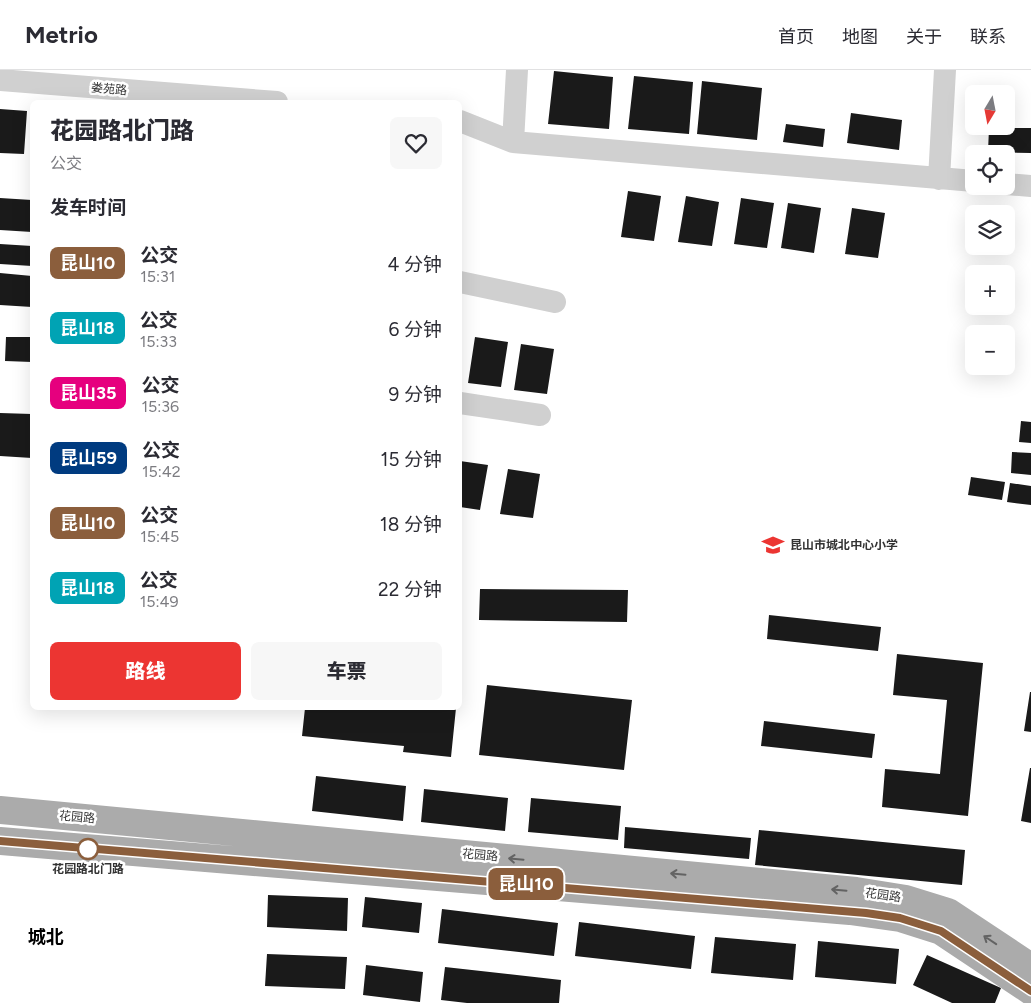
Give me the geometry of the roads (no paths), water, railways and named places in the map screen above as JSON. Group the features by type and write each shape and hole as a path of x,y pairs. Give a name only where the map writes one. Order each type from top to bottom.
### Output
{"main road":[{"name":"花园路","path":"0,810 856,891 906,899 948,912 1031,967"},
{"name":"花园路","path":"0,842 866,913 900,918 941,931 1031,991"}],"street":[{"path":"513,142 517,70"},
{"path":"939,178 945,70"},
{"name":"娄苑路","path":"0,80 252,100"},
{"path":"462,122 513,142 965,181"},
{"path":"1015,185 1031,186"},
{"path":"462,282 555,302"},
{"path":"462,403 540,415"}],"place":[{"name":"昆山市城北中心小学","path":"773,545"},
{"name":"花园路北门路","path":"88,849"}],"district":[{"name":"城北","path":"46,937"}]}
